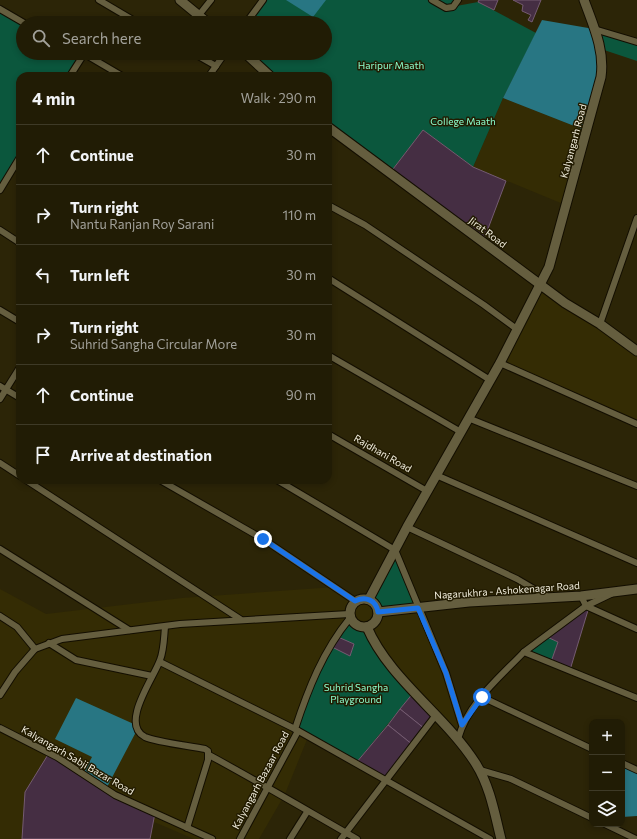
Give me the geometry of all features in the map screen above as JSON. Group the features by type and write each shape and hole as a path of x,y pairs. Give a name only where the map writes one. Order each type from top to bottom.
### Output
{"main road":[{"path":"180,0 199,15"},
{"name":"Kalyangarh Road","path":"369,599 407,527 518,330 541,286 556,249 602,77 603,64 601,49 584,0"},
{"path":"253,60 266,72"},
{"name":"Jirat Road","path":"332,130 541,286 565,303 600,324 637,351"},
{"name":"Nagarukhra - Ashokenagar Road","path":"378,612 546,596 580,596 619,590 637,589"},
{"path":"360,598 369,599 376,605 378,612 375,622 367,627 357,625 350,616 352,604 355,601 360,598"},
{"path":"367,627 371,636 390,663 458,739 480,770 489,794 501,839"}],"street":[{"path":"99,0 126,16"},
{"path":"199,15 211,0"},
{"path":"251,16 263,0"},
{"path":"432,0 446,8 453,6 458,0"},
{"path":"0,9 16,18"},
{"path":"594,28 637,42"},
{"path":"72,72 80,60"},
{"path":"96,60 115,72"},
{"path":"205,60 216,66"},
{"path":"212,72 220,60"},
{"path":"0,190 16,168"},
{"path":"332,207 365,225 484,305 518,330"},
{"path":"600,324 637,218"},
{"path":"0,230 16,240"},
{"path":"332,281 490,380"},
{"path":"0,310 16,320"},
{"path":"332,357 461,432"},
{"path":"500,363 637,424"},
{"path":"0,399 16,373"},
{"path":"0,386 16,395"},
{"path":"468,418 637,486"},
{"name":"Rajdhani Road","path":"332,436 427,491"},
{"path":"0,463 16,473"},
{"path":"436,475 637,563"},
{"path":"32,484 240,619"},
{"path":"167,484 263,539 355,601"},
{"path":"284,484 395,550 446,673 462,725"},
{"path":"407,527 517,579 546,596"},
{"path":"0,549 129,630"},
{"path":"458,739 462,725 482,697 524,652 586,606 619,590"},
{"path":"580,596 586,606 637,629"},
{"path":"0,616 17,627 35,649"},
{"path":"1,692 15,672 35,649 62,639 129,630 240,619 350,616"},
{"name":"Kalyangarh Bazaar Road","path":"240,839 296,730 317,671 338,633 350,616"},
{"path":"166,627 160,662 140,700 136,725 137,730 146,738 205,749 208,751 209,755 268,787 307,812 357,839"},
{"path":"49,643 76,660 152,676"},
{"path":"524,652 637,698"},
{"path":"160,662 296,730 386,779 490,839"},
{"path":"482,697 589,748"},
{"path":"340,839 436,716"},
{"name":"Kalyangarh Sabji Bazar Road","path":"0,728 57,758 115,795 212,839"},
{"path":"187,828 209,755"},
{"path":"625,764 637,770"},
{"path":"480,770 511,778 589,817"},
{"path":"290,839 307,812"},
{"path":"611,827 636,839"}],"shaded area":[{"path":"503,98 587,131 568,206 473,167"},
{"path":"541,286 637,351 637,425 500,363"},
{"path":"335,587 384,611 418,608 435,643 462,725 458,739 411,688 308,737 285,794 259,839 194,839 37,772 25,839 0,839 0,589 46,614 182,598"}],"green space":[{"name":"Haripur Maath","path":"263,0 458,0 451,7 478,2 536,33 503,98 473,167 423,130 390,173 332,130 332,72 266,72 253,60 332,60 332,16 251,16"},
{"path":"0,9 16,19 16,60 79,60 72,72 16,72 16,164 0,190"},
{"path":"594,29 637,43 637,61 601,49"},
{"path":"395,550 418,608 378,612 369,599"},
{"name":"Suhrid Sangha Playground","path":"350,618 357,625 367,627 414,692 356,763 295,729 317,671"},
{"path":"545,636 558,642 551,662 524,652"}],"water":[{"path":"286,0 326,0 314,16"},
{"path":"542,20 594,29 601,77 587,131 503,98"},
{"path":"76,698 136,725 137,730 106,789 83,774 92,757 55,739"},
{"path":"625,764 637,770 637,816 625,817"}],"building":[{"path":"479,0 498,0 494,10 478,2"},
{"path":"513,0 541,0 532,22 528,20 531,15 522,11 523,5"},
{"path":"423,130 473,167 506,181 483,242 390,173"},
{"path":"589,607 570,670 551,662 558,642 545,636"},
{"path":"338,637 354,644 350,656 332,647"},
{"path":"414,692 436,715 425,729 400,709"},
{"path":"400,709 425,729 413,745 388,725"},
{"path":"388,725 413,745 386,779 356,763"},
{"path":"49,753 106,789 155,813 150,839 22,839 25,792"}],"route":[{"path":"263,539 355,601 360,598 369,599 376,605 378,612 418,608 446,673 458,707 462,725 472,708 482,697"}],"park label":[{"name":"College Maath","path":"463,121"}]}
